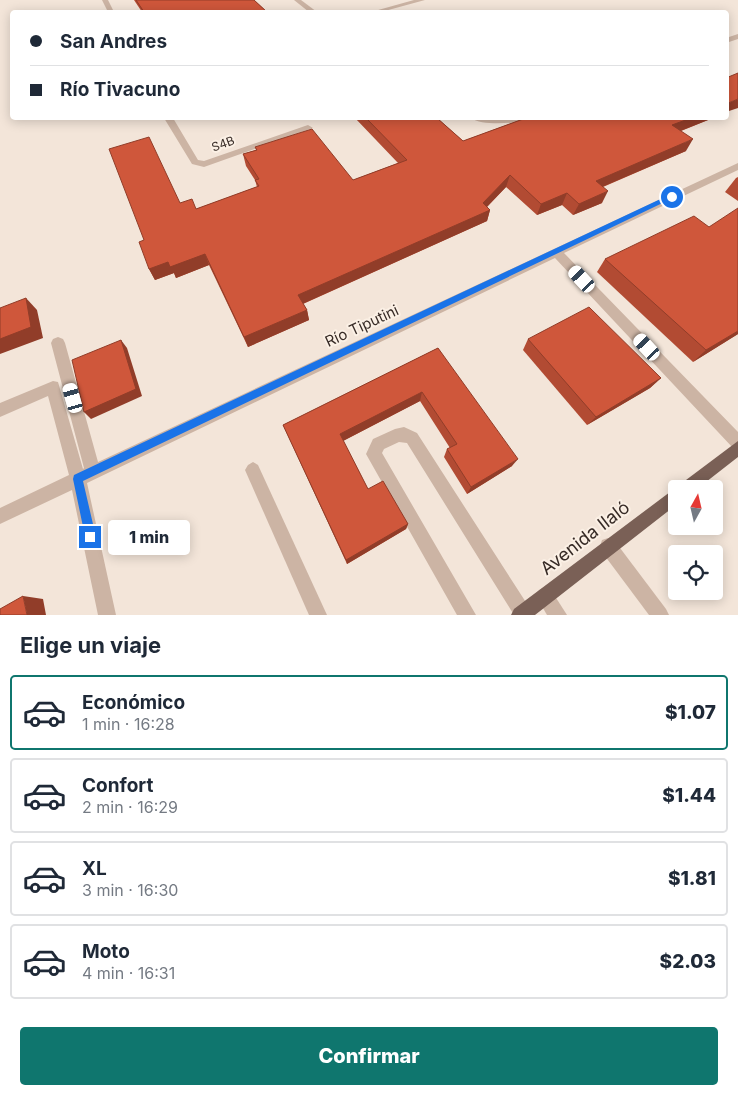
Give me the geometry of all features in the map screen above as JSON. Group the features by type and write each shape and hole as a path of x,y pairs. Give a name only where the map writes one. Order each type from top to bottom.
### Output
{"main road":[{"path":"696,480 738,448"},
{"name":"Avenida Ilaló","path":"519,614 668,501"}],"street":[{"path":"297,0 310,10"},
{"path":"383,10 422,0"},
{"name":"S4B","path":"170,120 195,162 204,164 308,128"},
{"name":"Río Tiputini","path":"0,516 738,166"},
{"path":"556,252 738,443"},
{"path":"58,343 94,471"},
{"path":"0,410 53,387 78,479 107,615"},
{"path":"467,615 374,454 378,444 400,433 407,434 412,438 519,614"},
{"path":"253,470 318,615"},
{"path":"608,546 660,615"},
{"path":"545,596 558,615"}],"building":[{"path":"136,0 254,0 265,10 143,10"},
{"path":"738,73 738,99 729,103 729,77"},
{"path":"368,120 439,120 463,141 521,120 686,120 672,125 693,139 596,181 608,191 579,204 567,193 541,204 510,175 483,203 490,210 298,295 307,310 244,337 205,254 170,267 168,262 149,269 139,242 144,240 109,149 149,137 180,203 192,199 196,209 259,186 255,180 259,179 243,154 257,150 255,147 312,129 353,180 407,160"},
{"path":"738,208 738,331 706,350 605,259 694,216 709,227"},
{"path":"26,298 31,327 0,339 0,308"},
{"path":"589,307 661,378 596,417 528,339"},
{"path":"121,340 136,389 84,412 72,360"},
{"path":"438,348 518,459 471,487 447,449 457,444 422,392 340,434 368,489 383,481 408,524 346,560 283,425"},
{"path":"23,596 27,615 0,615 0,609"}],"route":[{"path":"90,537 78,479 672,197"}]}
